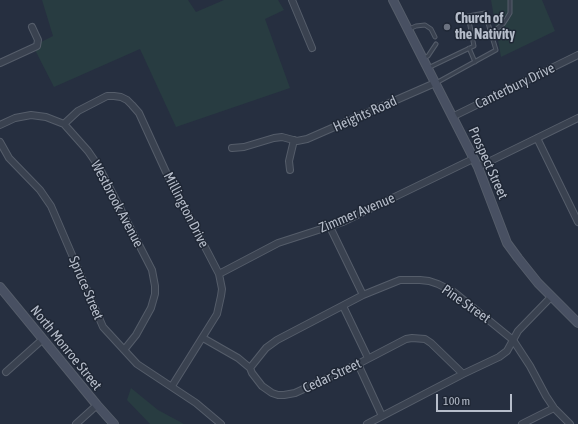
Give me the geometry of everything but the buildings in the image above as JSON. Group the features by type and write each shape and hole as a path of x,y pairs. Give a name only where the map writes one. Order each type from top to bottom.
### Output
{"main road":[{"name":"Prospect Street","path":"393,0 478,168 508,243 529,272 551,297 578,323"},
{"name":"North Monroe Street","path":"1,289 114,424"}],"street":[{"path":"292,0 312,48"},
{"path":"0,62 37,46 38,40 32,27"},
{"name":"Canterbury Drive","path":"452,117 578,55"},
{"name":"Heights Road","path":"232,148 244,147 282,137 294,140 306,139 435,83"},
{"name":"Millington Drive","path":"64,124 78,111 107,96 120,97 127,100 139,114 166,172 219,274 222,289 217,314 172,386"},
{"name":"Westbrook Avenue","path":"0,125 15,118 31,115 46,117 64,124 88,151 99,167 152,270 155,286 155,294 151,308 136,335 124,350"},
{"path":"478,168 578,118"},
{"path":"537,138 578,222"},
{"path":"290,170 289,161 294,140"},
{"name":"Spruce Street","path":"0,142 9,158 46,198 51,206 103,327 137,364 206,410 221,424"},
{"name":"Zimmer Avenue","path":"219,274 278,243 330,227 358,215 473,159"},
{"path":"330,227 364,295"},
{"name":"Pine Street","path":"250,368 266,348 277,340 364,295 400,280 420,280 438,284 454,292 513,340 554,408 570,424"},
{"path":"367,424 508,351 518,331 551,297"},
{"path":"343,306 368,358"},
{"name":"Cedar Street","path":"203,338 238,358 250,368 252,373 267,390 272,393 284,395 295,393 358,364 406,339 417,337 431,343 463,374"},
{"path":"6,372 43,339"},
{"path":"358,364 382,416"},
{"path":"76,424 97,405"},
{"path":"522,424 554,408"}],"lane":[{"path":"491,33 503,24 510,13 510,0"},
{"path":"427,68 474,46 468,16 485,13 496,50 435,83"},
{"path":"408,29 425,25 431,29 435,37"},
{"path":"422,59 428,56 436,44"},
{"path":"469,48 475,62"}],"green space":[{"path":"42,0 188,0 196,12 224,0 278,0 284,10 265,19 290,88 176,127 140,49 54,87 33,46 53,36"},
{"path":"491,0 542,0 555,31 501,57"},
{"path":"131,388 158,410 184,424 150,424 127,400"}],"place":[{"name":"Church of the Nativity","path":"447,27"}]}
